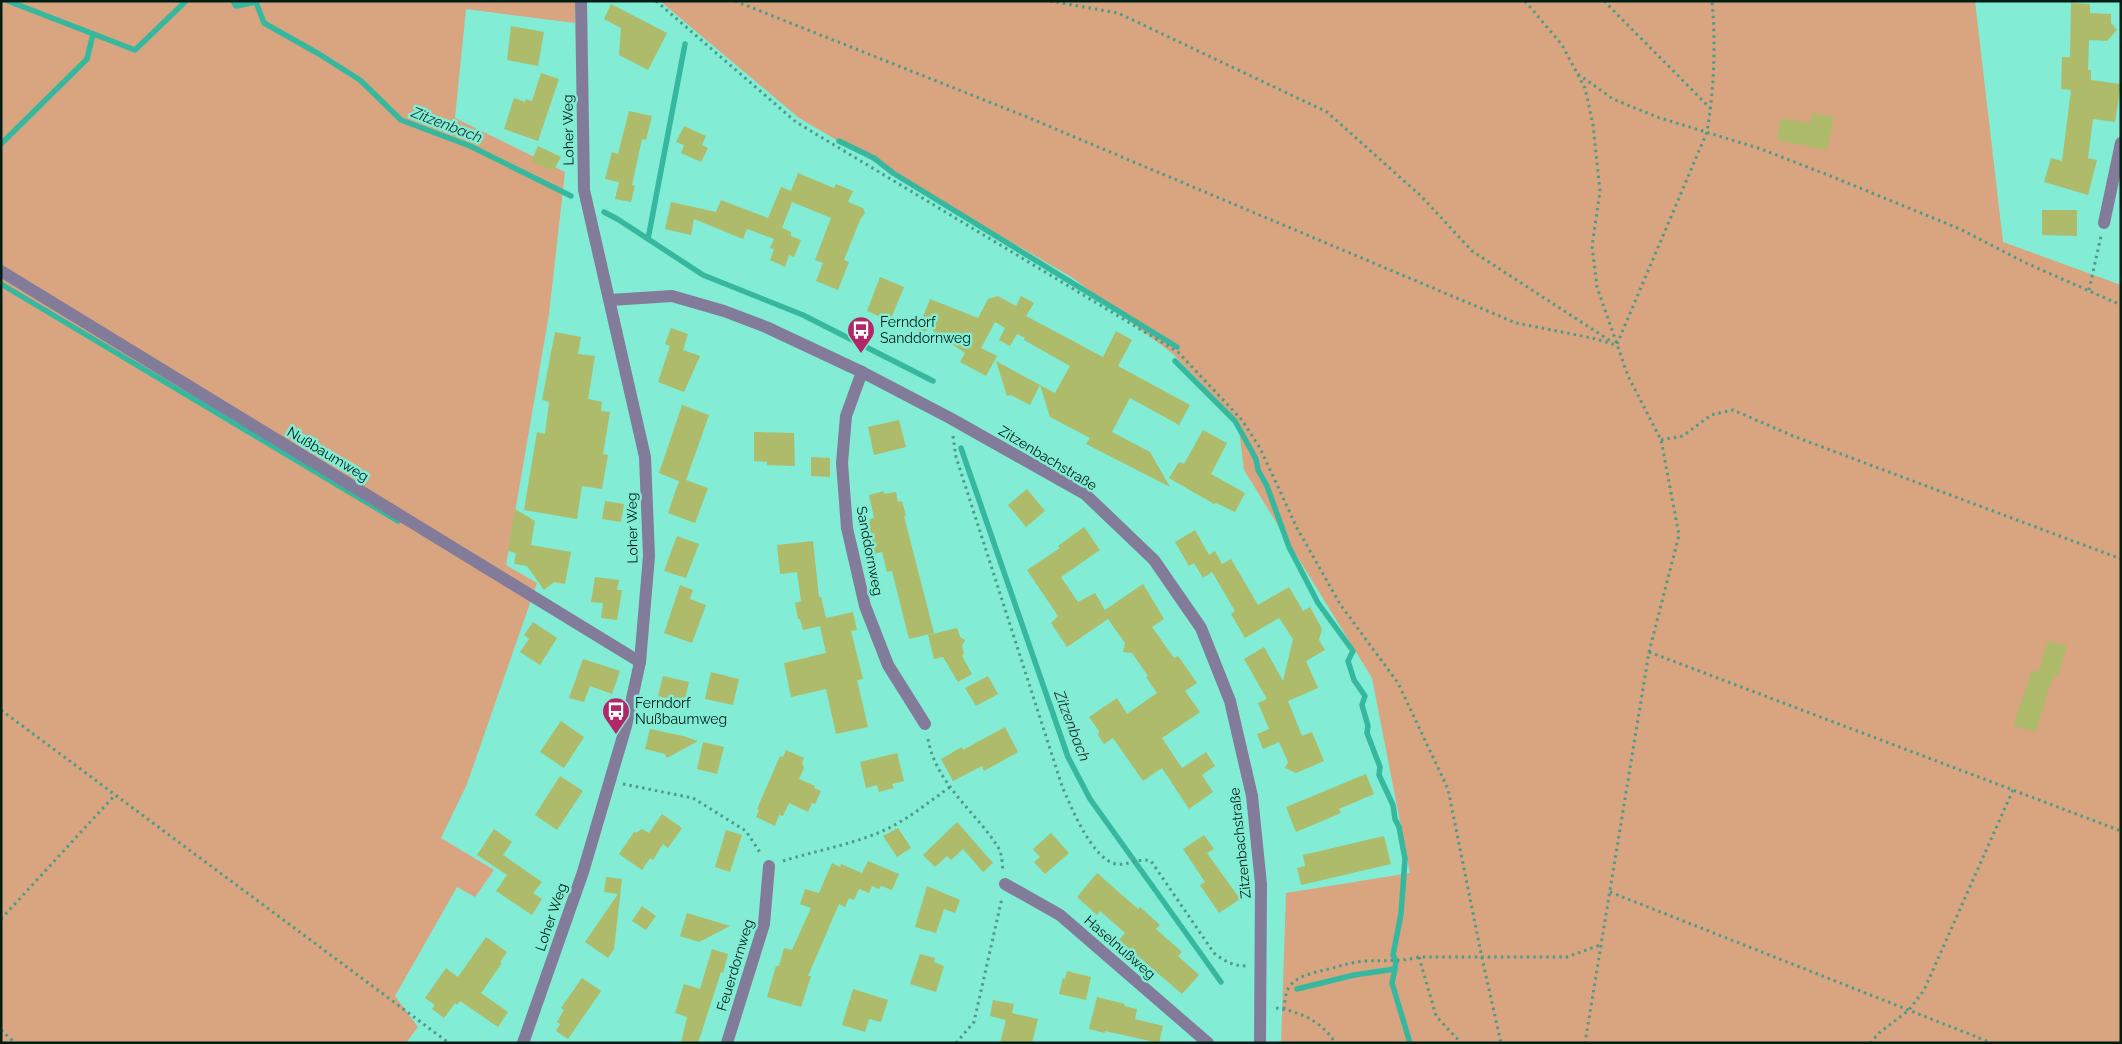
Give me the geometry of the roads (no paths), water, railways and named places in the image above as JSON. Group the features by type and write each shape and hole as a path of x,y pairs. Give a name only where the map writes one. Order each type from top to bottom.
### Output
{"street":[{"name":"Loher Weg","path":"523,1043 583,872 626,726 640,662 649,556 645,457 584,190 581,1"},
{"path":"2104,223 2121,143"},
{"name":"Nußbaumweg","path":"1,271 640,662"},
{"name":"Zitzenbachstraße","path":"610,300 672,296 680,298 724,311 766,327 862,372 950,418 1085,494 1154,560 1201,628 1230,701 1252,796 1261,884 1262,1007 1260,1043"},
{"name":"Sanddornweg","path":"862,372 846,416 842,464 847,528 865,606 885,656 925,724"},
{"name":"Feuerdornweg","path":"727,1043 764,924 769,866"},
{"name":"Haselnußweg","path":"1005,884 1060,915 1208,1043"}],"waterway":[{"name":"Zitzenbach","path":"8,1 135,50 186,1"},
{"name":"Zitzenbach","path":"233,1 236,6 256,2 264,23 360,80 401,120 470,146 571,196"},
{"path":"1,144 87,59 93,34"},
{"path":"648,239 685,44"},
{"path":"839,141 874,158 893,173 1177,347"},
{"name":"Zitzenbach","path":"604,212 703,275 803,315 933,381"},
{"path":"1,284 398,521"},
{"path":"1175,361 1235,421 1256,459 1258,470 1267,486 1289,547 1318,603 1353,651 1348,661 1354,680 1365,696 1362,705 1368,726 1367,733 1380,767 1379,775 1393,805 1405,859 1401,914 1393,955 1396,961 1395,969"},
{"name":"Zitzenbach","path":"961,448 1068,757 1090,799 1221,982"},
{"name":"Zitzenbach","path":"1297,989 1354,975 1395,969 1392,983 1410,1043"}],"place":[{"name":"Ferndorf Sanddornweg","path":"861,354"},
{"name":"Ferndorf Nußbaumweg","path":"616,735"}]}
